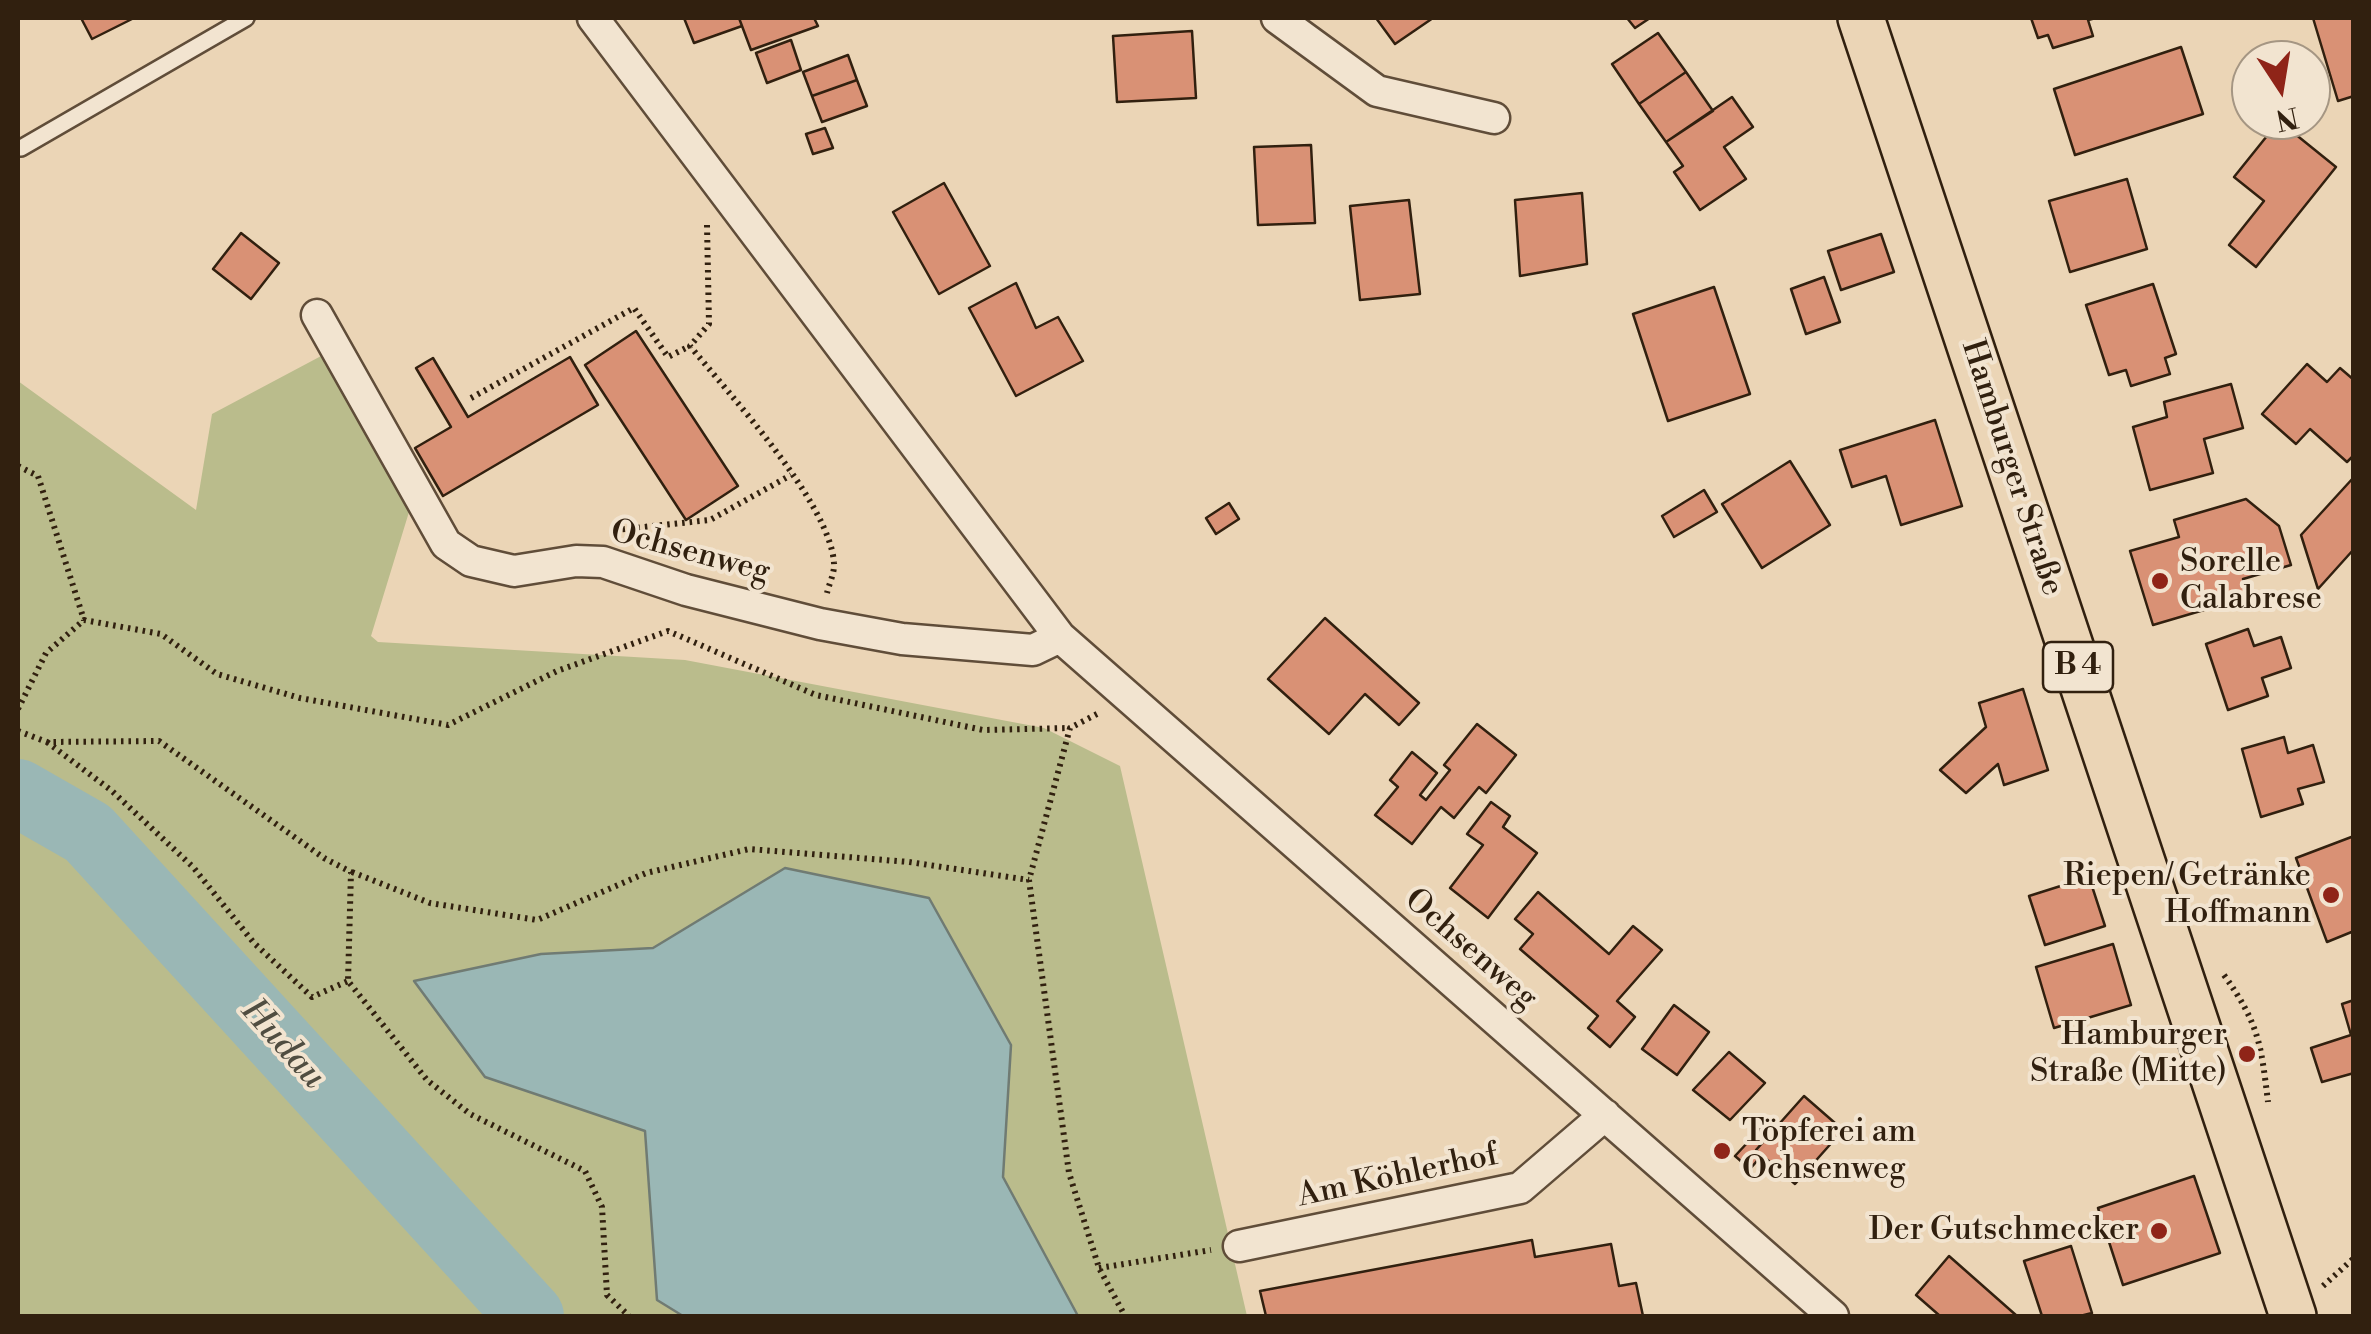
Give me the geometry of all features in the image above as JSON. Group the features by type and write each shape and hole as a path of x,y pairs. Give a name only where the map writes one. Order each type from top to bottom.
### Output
{"main road":[{"name":"Hamburger Straße","path":"1861,18 2293,1316"}],"street":[{"name":"Ochsenweg","path":"593,18 1060,637 1833,1316"},
{"path":"1277,18 1377,91 1494,118"},
{"name":"Ochsenweg","path":"317,315 446,544 471,562 514,570 576,561 602,562 686,590 820,624 902,639 1033,650 1060,637"},
{"name":"Am Köhlerhof","path":"1238,1246 1520,1188 1605,1115"}],"lane":[{"path":"21,148 246,18"}],"path":[{"path":"471,398 634,308 668,357 690,346 709,324 707,217 729,199"},
{"path":"690,346 769,442 817,512 834,564 820,624"},
{"path":"18,466 38,476 84,620"},
{"path":"602,532 710,520 791,474"},
{"path":"18,709 46,653 84,620"},
{"path":"84,620 161,634 217,674 283,693 448,725 558,671 668,631 816,695 983,730 1070,728 1128,698"},
{"path":"1070,728 1028,880 1069,1173 1099,1268 1126,1316"},
{"path":"18,731 46,742 112,791 193,866 254,943 312,997 348,981"},
{"path":"46,742 159,741 324,858 351,872 430,903 537,920 646,874 749,849 909,862 1028,880"},
{"path":"351,872 348,981 427,1080 470,1114 585,1171 602,1207 607,1294 629,1316"},
{"path":"1099,1268 1238,1246"}],"green space":[{"path":"323,355 409,512 371,636 378,642 685,660 1044,728 1120,766 1247,1316 1078,1316 1003,1177 1011,1045 785,869 653,948 541,954 486,1077 645,1131 657,1299 683,1316 18,1316 18,381 196,510 212,414"}],"water":[{"path":"785,868 929,898 1011,1045 1003,1177 1078,1316 683,1316 657,1300 645,1131 485,1077 414,981 541,954 653,948"}],"building":[{"path":"81,18 134,18 92,39"},
{"path":"684,18 739,18 742,26 694,43"},
{"path":"739,18 814,18 818,26 751,50"},
{"path":"1376,18 1433,18 1395,44"},
{"path":"1627,18 1650,18 1635,28"},
{"path":"2031,18 2096,18 2088,20 2093,36 2053,48 2048,35 2038,38"},
{"path":"2313,18 2354,18 2354,96 2338,101 2331,78 2331,40 2320,40"},
{"path":"1192,31 1196,98 1117,102 1113,36"},
{"path":"1658,33 1686,72 1639,104 1612,64"},
{"path":"791,40 801,70 767,83 756,53"},
{"path":"2181,47 2203,114 2075,155 2054,89"},
{"path":"848,55 857,80 812,96 803,72"},
{"path":"1686,72 1713,111 1666,142 1639,104"},
{"path":"857,80 867,106 822,122 812,96"},
{"path":"1732,97 1753,127 1724,147 1746,179 1700,210 1674,172 1683,166 1666,142"},
{"path":"825,128 833,148 813,154 806,134"},
{"path":"2264,140 2303,140 2336,167 2256,267 2229,245 2264,201 2234,177"},
{"path":"1311,145 1315,223 1258,225 1254,147"},
{"path":"2127,179 2147,249 2070,272 2049,201"},
{"path":"944,183 990,266 939,294 893,212"},
{"path":"1582,193 1587,264 1520,276 1515,200"},
{"path":"1409,200 1420,294 1360,300 1350,206"},
{"path":"241,233 279,263 251,299 213,269"},
{"path":"1881,234 1894,272 1841,290 1828,251"},
{"path":"1824,277 1840,322 1806,334 1791,289"},
{"path":"1016,283 1036,328 1058,317 1083,361 1016,396 969,308"},
{"path":"2153,284 2176,354 2165,358 2170,374 2131,386 2126,370 2109,375 2086,305"},
{"path":"1714,287 1750,394 1668,421 1633,314"},
{"path":"636,331 738,486 686,520 585,365"},
{"path":"570,357 598,405 443,496 415,448 451,427 416,368 433,358 468,417"},
{"path":"2307,364 2327,382 2340,368 2354,380 2354,455 2347,462 2310,429 2296,444 2262,414"},
{"path":"2231,384 2243,428 2204,439 2213,473 2150,490 2133,427 2167,417 2164,402"},
{"path":"1935,420 1962,506 1901,525 1886,476 1852,487 1840,450"},
{"path":"1790,461 1830,525 1762,568 1722,504"},
{"path":"2354,477 2354,549 2318,589 2301,535"},
{"path":"1704,490 1717,512 1674,537 1662,516"},
{"path":"2246,499 2279,526 2291,565 2243,579 2248,597 2153,625 2130,551 2179,537 2174,520"},
{"path":"1229,503 1239,519 1216,534 1206,518"},
{"path":"1325,618 1419,703 1399,725 1365,694 1329,734 1268,679"},
{"path":"2248,629 2254,646 2281,637 2291,668 2262,678 2268,696 2228,710 2206,644"},
{"path":"2023,689 2048,770 2004,785 1998,764 1966,793 1940,770 1986,727 1979,703"},
{"path":"1477,724 1516,755 1486,793 1479,787 1454,818 1441,807 1412,844 1375,815 1398,787 1390,780 1412,752 1437,773 1420,795 1426,800 1450,770 1444,765"},
{"path":"2284,737 2288,753 2313,745 2324,782 2298,789 2303,804 2261,817 2242,749"},
{"path":"1491,802 1510,816 1503,827 1537,853 1488,918 1450,888 1483,845 1467,834"},
{"name":"Riepen/ Getränke Hoffmann","path":"2354,836 2354,931 2327,942 2296,858"},
{"path":"2089,877 2105,926 2045,945 2029,896"},
{"path":"1538,892 1609,954 1633,926 1662,950 1617,1001 1635,1017 1610,1047 1588,1028 1598,1016 1520,949 1533,934 1515,919"},
{"path":"2113,944 2131,1005 2054,1028 2036,967"},
{"path":"2354,1000 2354,1073 2322,1082 2311,1048 2351,1035 2342,1004"},
{"path":"1674,1005 1709,1032 1677,1075 1642,1049"},
{"path":"1729,1052 1765,1083 1730,1120 1693,1090"},
{"path":"1804,1096 1843,1130 1795,1184 1756,1150"},
{"path":"1762,1127 1770,1134 1756,1150 1762,1155 1750,1169 1735,1156"},
{"name":"Der Gutschmecker","path":"2194,1176 2220,1253 2123,1285 2098,1208"},
{"path":"1532,1240 1535,1257 1611,1244 1619,1286 1636,1283 1643,1316 1266,1316 1260,1291"},
{"path":"2071,1246 2092,1313 2042,1316 2024,1261"},
{"path":"1949,1256 2017,1316 1940,1316 1916,1295"}],"waterway":[{"name":"Hudau","path":"18,793 88,833 530,1316"}],"place":[{"name":"Sorelle Calabrese","path":"2160,581"},
{"name":"Riepen/ Getränke Hoffmann","path":"2331,895"},
{"name":"Hamburger Straße (Mitte)","path":"2247,1054"},
{"name":"Töpferei am Ochsenweg","path":"1722,1151"},
{"name":"Der Gutschmecker","path":"2159,1231"}]}
